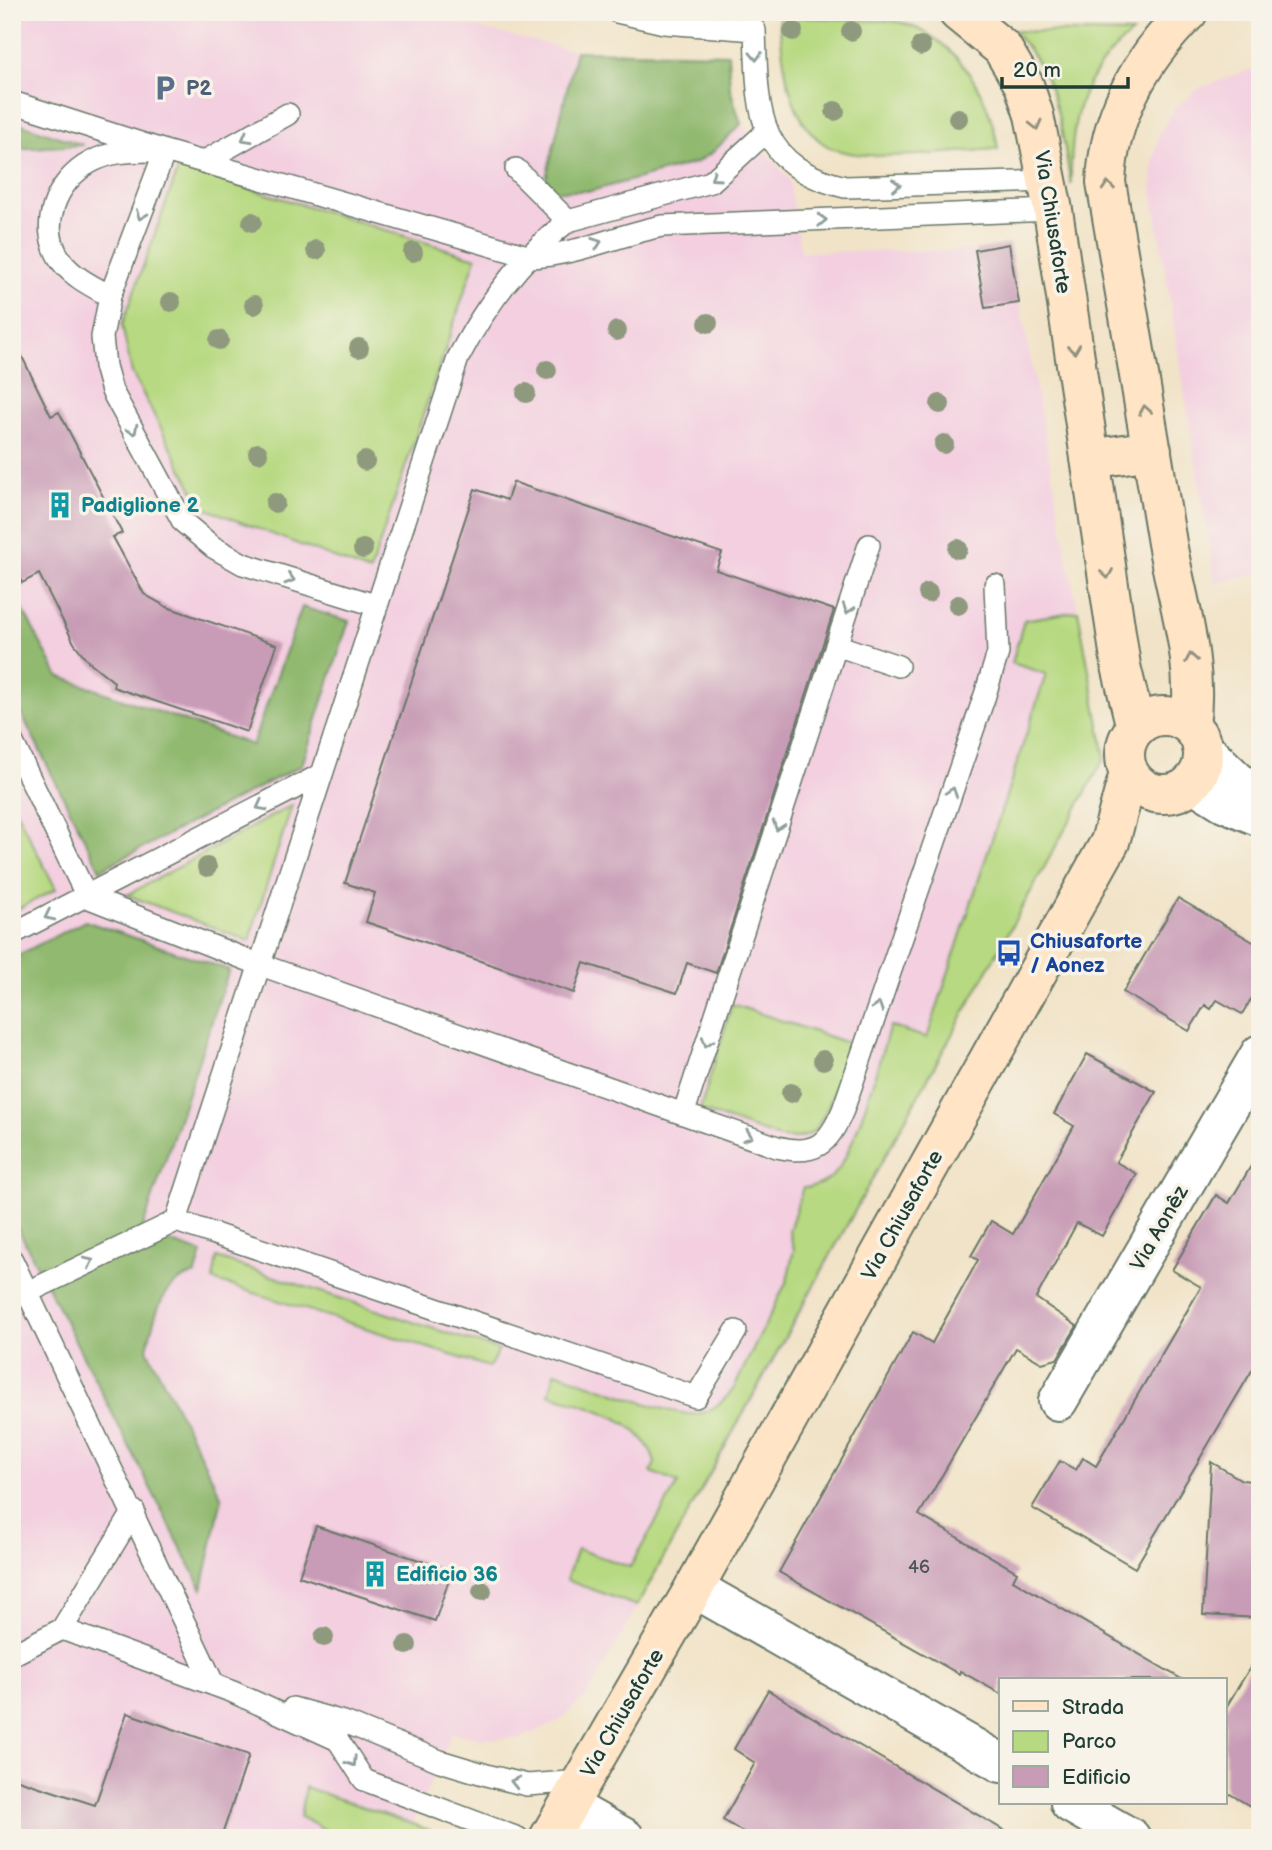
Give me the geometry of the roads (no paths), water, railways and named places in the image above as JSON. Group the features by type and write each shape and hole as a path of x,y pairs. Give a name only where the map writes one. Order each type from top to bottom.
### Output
{"street":[{"name":"Via Chiusaforte","path":"566,1808 694,1588 1110,842 1129,773 1125,754 1127,743 1136,728 1123,676 1051,195 1034,115 1016,67 984,31 958,12"},
{"path":"1188,12 1170,30 1131,85 1119,112 1107,159 1106,182 1191,658 1194,695 1189,762"},
{"path":"1090,460 1152,450"},
{"path":"1136,728 1153,717 1166,716 1189,762 1224,802 1260,817"},
{"name":"Via Chiusaforte","path":"1110,842 1149,807 1189,762"},
{"path":"1129,773 1146,789 1189,762"},
{"path":"1189,762 1260,803"},
{"name":"Via Aonêz","path":"1058,1401 1260,1054"},
{"path":"694,1588 999,1762"},
{"path":"1072,1804 1131,1838"},
{"path":"566,1808 625,1838"}],"lane":[{"path":"617,12 664,23 755,30 758,103 766,132 785,158 824,182 845,187 1051,195"},
{"path":"12,102 165,151 531,257 562,256 623,234 662,226 1051,195"},
{"path":"203,162 288,114"},
{"path":"176,1221 375,605 458,358 477,321 497,293 568,221 650,196 711,182 766,132"},
{"path":"110,296 80,279 62,263 48,231 57,198 65,185 89,163 127,151 165,151"},
{"path":"165,151 110,296 102,337 105,366 112,391 183,522 213,547 243,564 375,605"},
{"path":"516,169 568,221"},
{"path":"684,1112 869,544"},
{"path":"12,741 87,897 258,964 796,1151 808,1151 818,1146 836,1125 998,653 995,585"},
{"path":"836,645 898,666"},
{"path":"12,934 322,775"},
{"path":"27,1292 176,1221 696,1396 736,1332"},
{"path":"12,1260 223,1688 347,1723 440,1761 527,1784 566,1808"},
{"path":"12,1655 62,1629 134,1511"},
{"path":"62,1629 223,1688 338,1740 363,1780 518,1838"}],"place":[{"name":"P2","path":"165,88"},
{"name":"Padiglione 2","path":"60,505"},
{"name":"Chiusaforte / Aonez","path":"1009,953"},
{"name":"Edificio 36","path":"375,1574"}]}
